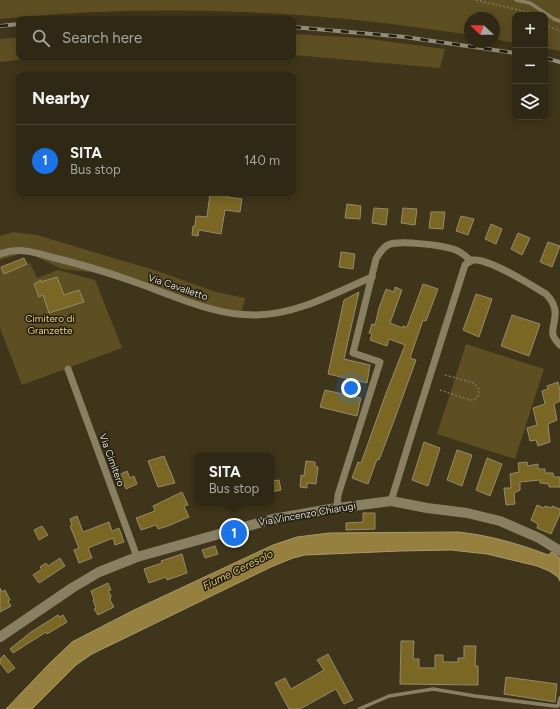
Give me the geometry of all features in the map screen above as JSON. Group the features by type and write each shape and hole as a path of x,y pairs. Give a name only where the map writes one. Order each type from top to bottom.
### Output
{"street":[{"path":"337,508 338,495 380,362 353,354 376,260 380,252 389,245 396,243 414,244 454,249 471,260 477,260 500,268 546,294 554,305 556,316 552,328 552,334 554,339 560,345"},
{"name":"Via Cavalletto","path":"0,254 18,250 32,251 130,280 193,304 224,311 256,315 281,313 305,306 372,277"},
{"path":"391,502 465,265 471,260"},
{"name":"Via Cimitero","path":"68,369 137,557"},
{"name":"Via Vincenzo Chiarugi","path":"0,637 72,588 99,572 137,557 273,519 337,508 391,502 467,513 500,520 540,538 560,551"}],"lane":[{"path":"516,0 530,3 554,19 560,21"},
{"path":"359,709 389,696 433,689 555,706 558,706 560,703 560,698"}],"path":[{"path":"476,0 528,12"},
{"path":"548,26 560,31"},
{"path":"440,390 470,400 474,400 478,397 479,389 474,383 445,375"}],"green space":[{"path":"0,0 560,0 560,51 548,49 548,12 512,12 512,42 500,40 500,12 464,12 464,34 412,26 354,20 236,12 177,10 118,11 16,16 16,18 0,19"},
{"path":"296,34 362,38 445,49 440,68 296,55"},
{"path":"16,37 16,60 18,60 0,62 0,39"},
{"path":"13,232 37,235 154,270 216,292 245,298 242,311 214,307 107,274 62,269 26,252 0,260 0,236"},
{"name":"Cimitero di Granzette","path":"24,258 27,264 30,263 37,278 58,270 95,280 122,348 22,385 0,328 0,268"},
{"path":"466,344 544,369 515,459 437,434"}],"water":[{"name":"Fiume Ceresolo","path":"458,532 504,540 548,555 552,552 560,558 560,581 558,577 549,571 537,566 487,554 451,550 305,555 271,567 92,654 76,665 32,709 6,709 72,642 134,610 273,545 297,537 330,533"}],"building":[{"path":"210,196 227,196 242,199 240,212 225,210 221,234 199,230 198,236 192,235 196,216 207,217"},
{"path":"347,204 361,206 360,219 345,218"},
{"path":"374,208 388,209 386,225 372,223"},
{"path":"403,208 417,209 415,225 401,223"},
{"path":"431,212 445,212 443,229 429,228"},
{"path":"461,216 474,219 468,235 456,231"},
{"path":"491,224 502,229 496,244 485,239"},
{"path":"518,233 530,238 522,255 511,249"},
{"path":"548,242 560,246 552,267 540,262"},
{"path":"341,252 355,254 353,269 339,267"},
{"path":"24,258 27,264 4,274 1,267"},
{"path":"57,277 64,295 79,290 84,302 49,313 43,295 39,297 34,284 41,280 41,282"},
{"path":"423,284 438,289 426,321 423,320 410,358 416,360 379,460 377,459 368,484 352,478 358,462 361,463 405,345 389,339 387,346 370,340 372,334 369,333 372,324 375,325 386,289 394,292 395,287 402,290 390,323 403,328 403,326 407,327"},
{"path":"359,292 344,359 370,365 367,383 328,374 344,300"},
{"path":"476,294 492,299 479,337 463,330"},
{"path":"512,315 540,324 529,356 501,346"},
{"path":"558,382 560,401 554,404 557,420 548,424 550,442 538,446 536,440 530,441 527,428 537,425 533,408 545,404 542,391 548,389 547,386"},
{"path":"325,390 361,398 357,416 320,407"},
{"path":"424,442 440,448 428,486 412,480"},
{"path":"457,450 472,455 462,486 447,480"},
{"path":"164,456 175,483 158,487 148,461"},
{"path":"487,458 502,464 490,496 476,490"},
{"path":"306,461 315,462 315,466 318,467 316,484 307,483 307,488 300,487 301,475 304,476"},
{"path":"527,462 528,466 538,464 538,469 545,469 545,473 553,473 554,477 560,477 560,487 549,487 549,484 540,483 540,480 520,482 520,490 514,493 515,504 506,505 504,488 511,488 510,474 519,472 518,463"},
{"path":"127,471 130,478 134,476 137,484 126,489 119,475"},
{"path":"279,480 281,490 274,491 274,481"},
{"path":"182,492 188,505 184,506 189,517 158,529 156,525 141,530 136,518 155,511 153,506"},
{"path":"537,505 544,508 545,506 552,508 552,506 560,509 560,514 551,534 537,528 538,524 531,520"},
{"path":"363,513 375,513 375,529 346,530 346,523 363,522"},
{"path":"77,516 83,532 109,522 112,531 119,528 124,542 115,545 113,538 88,548 92,558 79,563 74,550 79,548 70,526 72,525 70,519"},
{"path":"42,526 48,535 39,540 34,530"},
{"path":"215,546 218,554 205,558 202,550"},
{"path":"182,554 187,573 167,580 166,577 149,583 144,569"},
{"path":"60,558 65,566 39,583 33,575 42,569 40,567 46,563 48,566"},
{"path":"108,583 111,590 108,591 111,596 110,600 114,607 98,615 94,609 96,608 91,591"},
{"path":"0,588 2,592 5,590 11,606 0,612"},
{"path":"58,615 60,617 63,615 67,622 47,634 46,632 13,653 10,649 31,632"},
{"path":"401,641 414,641 413,659 419,659 419,668 435,668 435,655 443,655 443,662 458,662 458,658 464,658 464,646 476,646 475,666 478,666 478,685 400,684"},
{"path":"328,654 353,700 344,704 336,689 300,709 289,709 275,683 285,678 291,689 324,670 317,660"},
{"path":"4,655 15,668 8,673 0,663 0,659"},
{"path":"506,677 557,684 555,702 504,694"}],"railway":[{"path":"0,26 16,24"},
{"path":"296,27 405,37 512,53"},
{"path":"548,59 560,62"}],"place":[{"name":"SITA","path":"234,533"}]}
